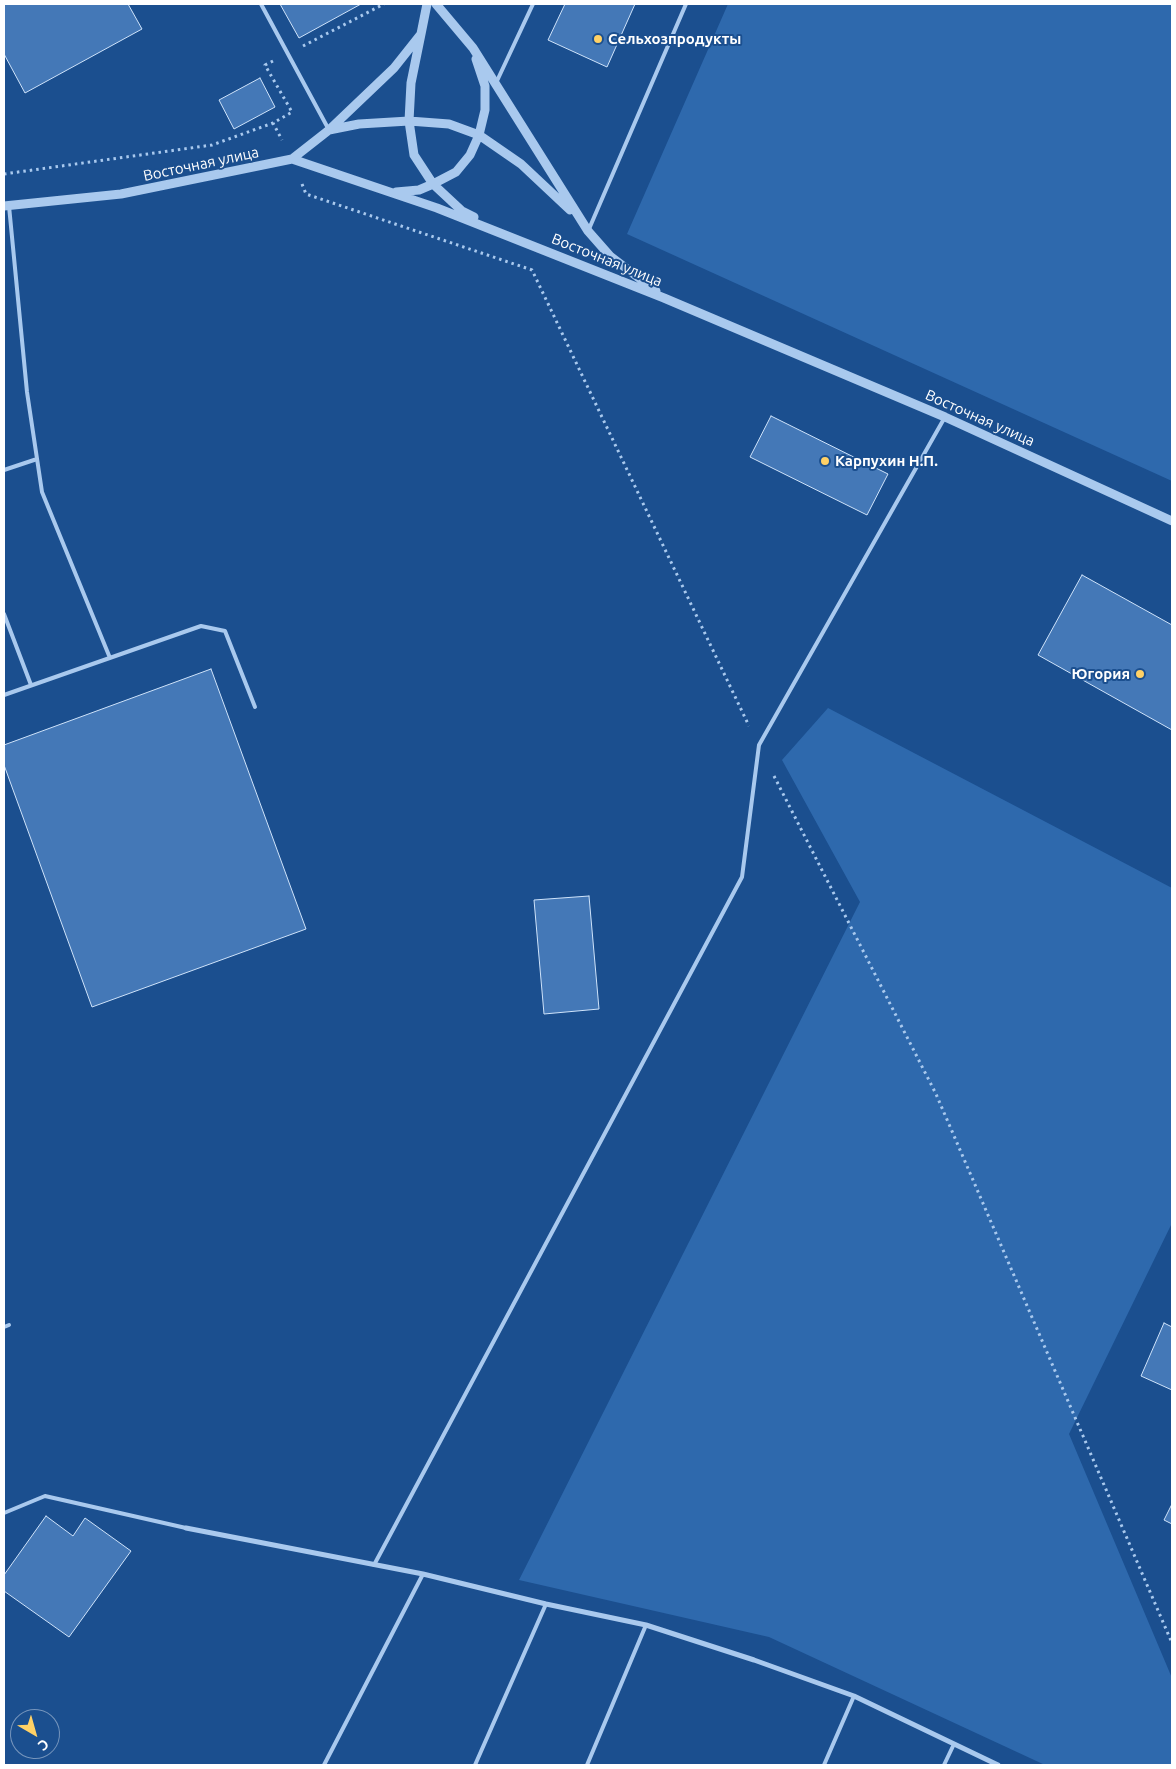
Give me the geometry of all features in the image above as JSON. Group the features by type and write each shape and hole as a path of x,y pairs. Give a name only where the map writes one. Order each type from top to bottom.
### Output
{"street":[{"path":"427,4 411,83 409,121 414,155 433,184 462,211 516,239"},
{"path":"436,4 473,48 588,232 610,256 664,298"},
{"path":"292,159 328,130 394,68 421,34"},
{"path":"391,193 419,190 433,184 456,172 470,155 479,136 484,110 485,86 473,48"},
{"path":"328,130 359,124 409,121 449,124 479,136 521,164 579,218"},
{"name":"Восточная улица","path":"7,206 121,194 292,159 516,239 664,298 945,417 1172,521"},
{"path":"186,1528 423,1574 546,1604 646,1625 754,1660 854,1696 998,1765"}],"lane":[{"path":"262,4 328,130"},
{"path":"496,83 533,4"},
{"path":"588,232 686,4"},
{"path":"7,206 27,392 42,492 110,658"},
{"path":"374,1565 742,878 759,745 945,417"},
{"path":"4,470 37,459"},
{"path":"4,614 31,685"},
{"path":"4,695 201,626 225,631 255,707"},
{"path":"4,1327 9,1325"},
{"path":"4,1513 45,1496 186,1528"},
{"path":"324,1765 423,1574"},
{"path":"475,1765 546,1604"},
{"path":"587,1765 646,1625"},
{"path":"824,1765 854,1696"},
{"path":"944,1765 954,1744"}],"path":[{"path":"4,174 212,145 273,123 292,112 265,65 384,4"},
{"path":"273,123 292,159 306,194 532,270 759,745 936,1094 1172,1643"}],"shaded area":[{"path":"728,4 1172,4 1172,481 627,234"},
{"path":"828,708 1172,888 1172,1223 1069,1434 1172,1678 1172,1765 1045,1765 769,1637 519,1580 860,902 782,760"}],"building":[{"path":"4,4 128,4 142,29 25,93 4,54"},
{"path":"280,4 361,4 299,38"},
{"path":"565,4 635,4 607,67 548,40"},
{"path":"260,78 275,107 234,129 219,100"},
{"path":"771,416 888,474 867,515 750,457"},
{"path":"1082,575 1172,625 1172,730 1038,655"},
{"path":"211,669 306,929 92,1007 4,765 4,745"},
{"path":"589,896 599,1009 544,1014 534,900"},
{"path":"1164,1323 1172,1327 1172,1390 1141,1376"},
{"path":"1172,1504 1172,1524 1164,1520"},
{"path":"46,1516 73,1536 85,1518 131,1551 69,1637 4,1591 4,1575"}],"place":[{"name":"Сельхозпродукты","path":"598,39"},
{"name":"Карпухин Н.П.","path":"825,461"},
{"name":"Югория","path":"1140,674"}]}
